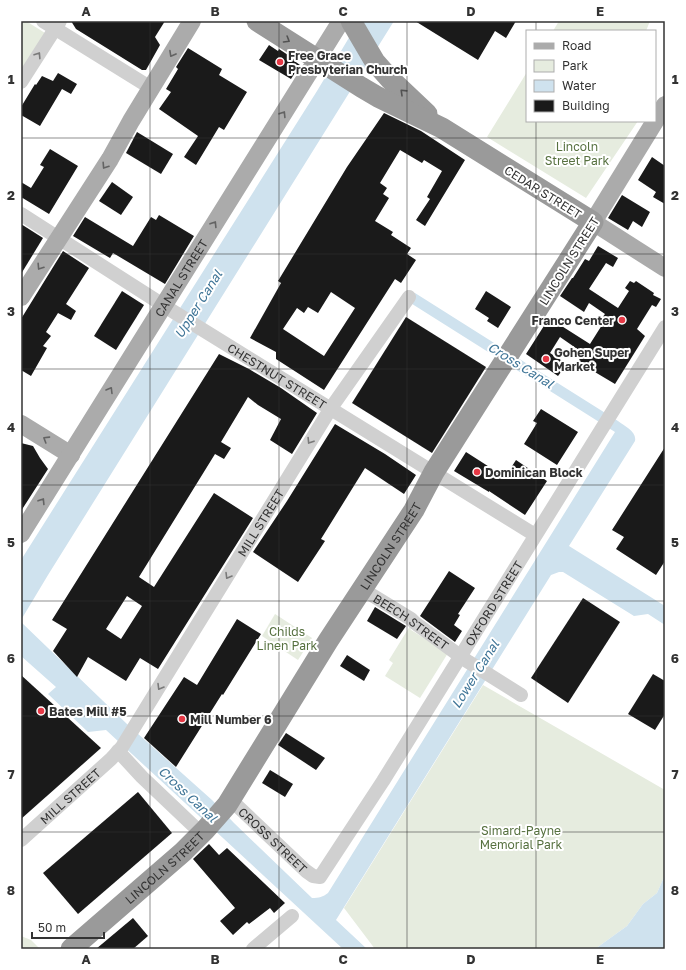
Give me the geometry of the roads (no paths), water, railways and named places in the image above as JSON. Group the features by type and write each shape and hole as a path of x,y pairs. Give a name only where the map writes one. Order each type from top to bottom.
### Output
{"highway":[{"name":"CEDAR STREET","path":"257,21 293,43 321,63 378,97 442,128 592,222"},
{"name":"CEDAR STREET","path":"348,22 375,62 390,79 442,128"},
{"name":"LINCOLN STREET","path":"72,949 183,852 204,832 229,803 362,589 414,510 434,472 592,222"}],"main road":[{"path":"21,297 110,159 131,121 192,21"},
{"name":"CANAL STREET","path":"21,534 71,455 124,366 169,308 348,22"},
{"name":"LINCOLN STREET","path":"656,119 665,105"},
{"name":"LINCOLN STREET","path":"592,222 654,122"},
{"name":"CEDAR STREET","path":"592,222 665,268"},
{"path":"21,424 71,455"}],"street":[{"path":"43,21 58,25 152,88"},
{"path":"21,82 58,25"},
{"name":"CHESTNUT STREET","path":"21,214 169,308 535,535"},
{"name":"MILL STREET","path":"21,840 111,760 120,749 331,408 409,297"},
{"name":"OXFORD STREET","path":"318,877 320,877 463,658 535,535 665,327"},
{"name":"BEECH STREET","path":"362,589 411,619 463,658 521,695"},
{"path":"120,749 142,777 204,832"},
{"name":"CROSS STREET","path":"229,803 306,871 313,876 318,877"},
{"path":"253,949 292,916"}],"water":[{"name":"Upper Canal","path":"359,21 394,21 21,620 21,560 317,91"},
{"path":"415,293 618,421 634,434 635,441 569,546 665,606 665,625 648,614 634,616 563,572 551,575 336,920 367,949 343,949 106,730 88,732 48,694 56,687 21,656 21,622 127,724 212,800 312,898 321,897 328,893 615,432 409,302"},
{"path":"665,875 665,949 595,949 627,926 643,904 657,893"}],"place":[{"name":"Free Grace Presbyterian Church","path":"280,62"},
{"name":"Franco Center","path":"622,320"},
{"name":"Gohen Super Market","path":"546,359"},
{"name":"Dominican Block","path":"477,472"},
{"name":"Bates Mill #5","path":"41,711"},
{"name":"Mill Number 6","path":"182,719"}],"park label":[{"name":"Lincoln Street Park","path":"577,153"},
{"name":"Childs Linen Park","path":"287,638"},
{"name":"Simard-Payne Memorial Park","path":"521,837"}],"water label":[{"name":"Cross Canal","path":"521,365"},
{"name":"Lower Canal","path":"475,674"},
{"name":"Cross Canal","path":"188,794"}]}
